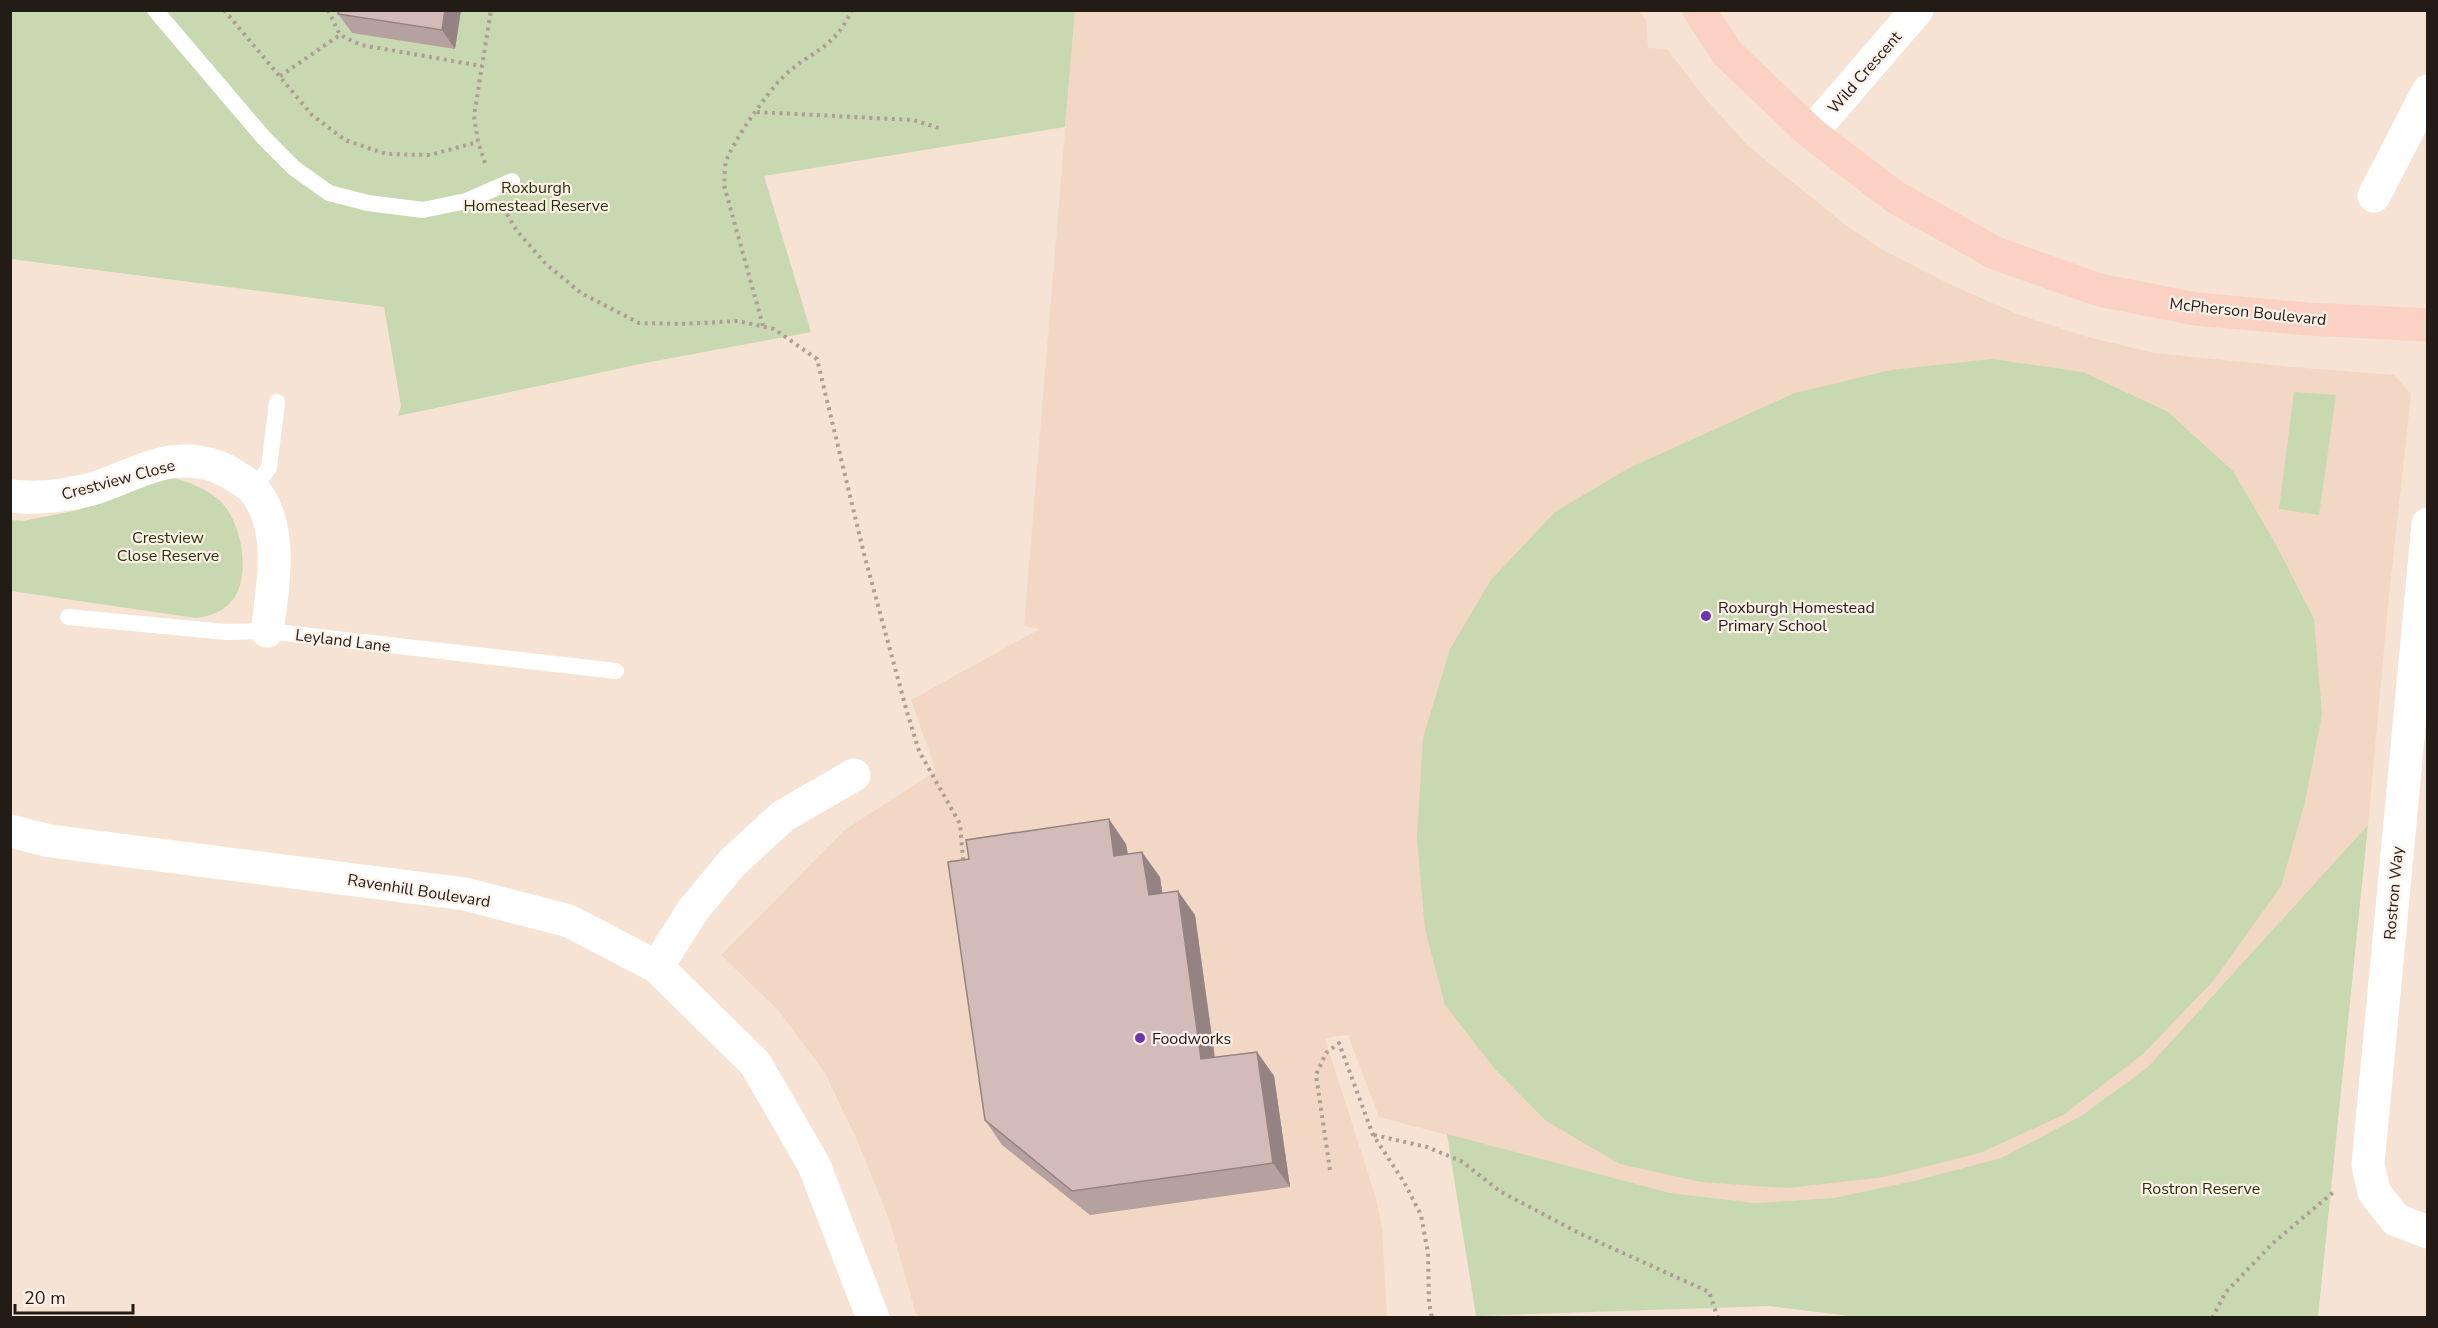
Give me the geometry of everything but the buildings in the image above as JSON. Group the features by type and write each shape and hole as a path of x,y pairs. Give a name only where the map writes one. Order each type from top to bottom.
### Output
{"street":[{"name":"McPherson Boulevard","path":"1698,10 1727,53 1811,133 1895,197 1995,253 2099,290 2196,309 2308,319 2427,325"},
{"name":"Wild Crescent","path":"1811,133 1917,10"},
{"path":"2374,196 2427,91"},
{"name":"Crestview Close","path":"10,496 37,499 91,489 161,464 193,461 222,467 253,489 268,517 275,552 274,585 267,631"},
{"name":"Rostron Way","path":"2427,524 2416,770 2368,1164 2374,1192 2396,1220 2427,1232"},
{"path":"657,967 693,910 732,863 783,816 854,775"},
{"name":"Ravenhill Boulevard","path":"10,831 50,841 465,894 569,921 657,967 755,1063 814,1165 873,1317"},
{"name":"Ravenhill Boulevard","path":"10,845 50,841"},
{"name":"Ravenhill Boulevard","path":"843,1239 850,1317"}],"lane":[{"path":"155,10 264,138 294,168 329,193 368,204 423,210 466,201 512,181"},
{"path":"253,489 269,468 277,402"},
{"name":"Leyland Lane","path":"68,617 227,632 267,631 616,671"}],"path":[{"path":"224,10 312,115 345,140 386,154 430,155 478,142"},
{"path":"328,10 340,34 361,45 482,66"},
{"path":"491,10 474,116 478,142 494,190 517,231 546,264 581,293 639,323 682,324 738,321 763,326 774,329 817,359 864,554 907,712 919,751 960,824 963,859"},
{"path":"763,326 724,185 726,162 740,135 782,78 829,44 843,28 852,10"},
{"path":"280,76 340,34"},
{"path":"756,112 913,120 942,129"},
{"path":"1330,1170 1316,1075 1326,1053 1340,1043 1373,1135 1404,1182 1421,1215 1428,1253 1429,1303 1432,1317"},
{"path":"1373,1135 1427,1148 1461,1161 1502,1192 1521,1203 1581,1234 1709,1292 1718,1317"},
{"path":"2212,1317 2226,1292 2273,1243 2368,1164"}],"shaded area":[{"name":"Roxburgh Homestead Primary School","path":"1075,11 1640,11 1646,20 1648,48 1667,49 1704,97 1748,146 1843,223 1881,249 1949,284 2017,314 2084,336 2154,353 2394,375 2411,394 2388,605 2368,825 2148,1067 2081,1116 2001,1158 1914,1181 1833,1198 1755,1203 1670,1193 1379,1117 1348,1035 1337,1036 1325,1039 1376,1198 1382,1229 1387,1317 921,1317 916,1314 889,1219 858,1142 824,1071 778,1010 721,955 846,829 936,771 911,700 1040,629 1024,626"}],"green space":[{"name":"Roxburgh Homestead Reserve","path":"11,11 1075,11 1065,127 764,176 811,332 645,363 398,416 401,406 384,307 11,259"},
{"path":"1991,359 2083,372 2168,412 2233,471 2275,543 2314,619 2322,714 2305,802 2281,886 2214,980 2143,1054 2063,1115 1980,1153 1884,1177 1788,1188 1701,1182 1620,1164 1546,1121 1495,1069 1445,1005 1425,929 1417,838 1423,738 1450,649 1491,580 1555,512 1629,468 1795,393 1891,370"},
{"path":"2294,392 2336,395 2319,515 2279,509"},
{"name":"Crestview Close Reserve","path":"174,478 198,486 214,496 227,509 234,521 242,550 243,566 237,593 222,609 196,618 11,591 11,520 23,521 79,510 146,480"},
{"name":"Rostron Reserve","path":"2368,825 2318,1317 1865,1318 1770,1306 1476,1316 1447,1134 1670,1193 1755,1203 1833,1198 1914,1181 2001,1158 2081,1116 2148,1067"}],"place":[{"name":"Roxburgh Homestead Primary School","path":"1706,616"},
{"name":"Foodworks","path":"1140,1038"}]}
